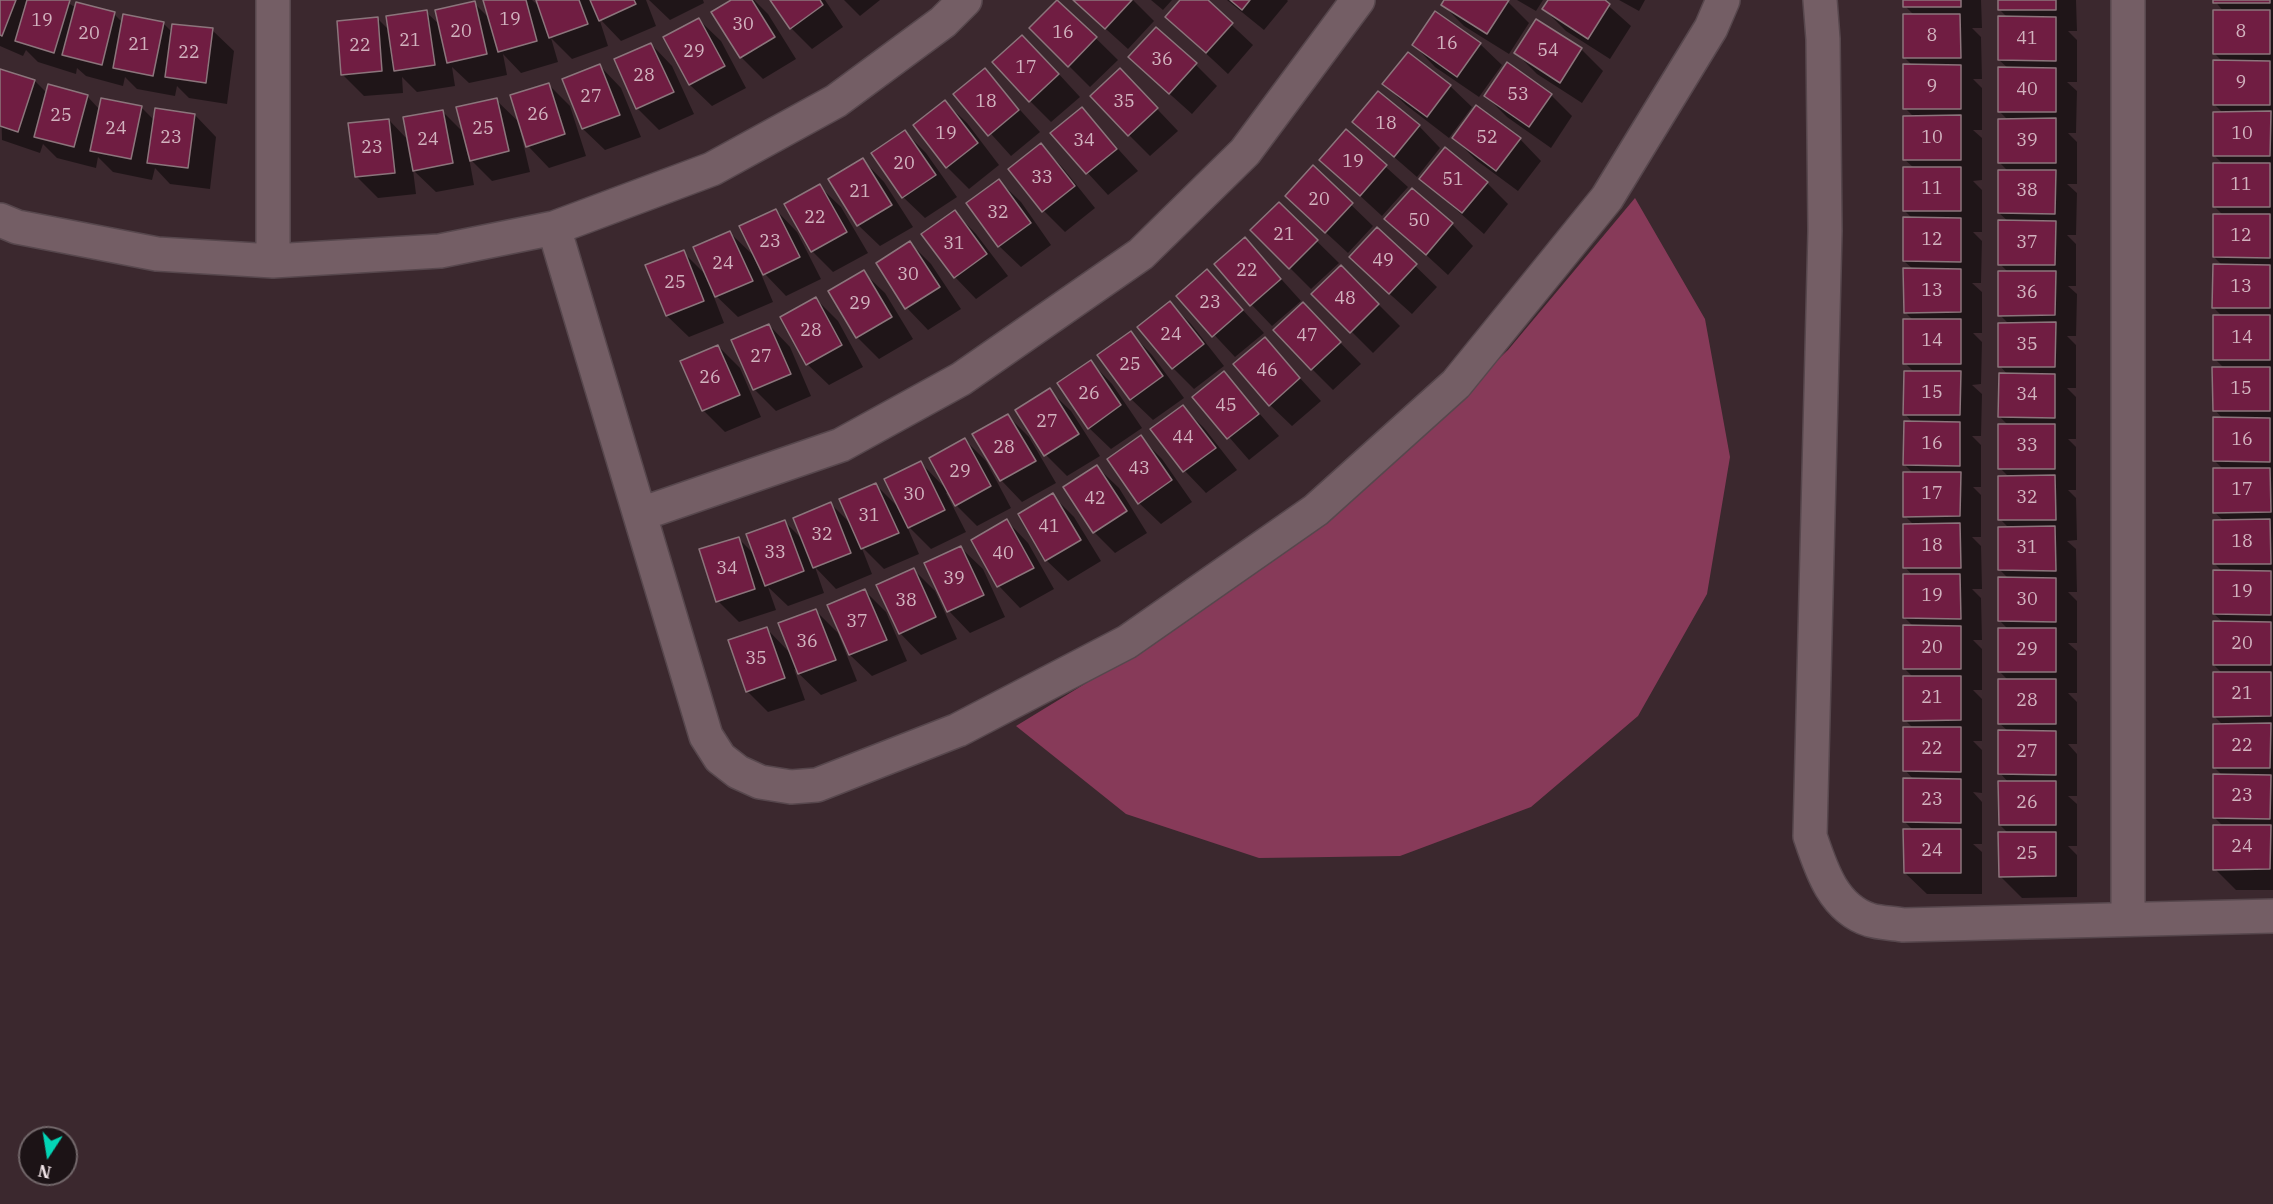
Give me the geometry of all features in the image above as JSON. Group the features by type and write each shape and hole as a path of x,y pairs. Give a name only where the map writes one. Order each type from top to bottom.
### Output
{"street":[{"path":"273,0 273,261"},
{"path":"0,220 17,227 157,254 273,261 440,251 554,228 712,169 825,107 943,21 965,0"},
{"path":"641,514 841,445 961,379 1141,254 1245,152 1358,0"},
{"path":"554,228 706,736 720,758 738,771 760,782 791,787 817,785 958,730 1127,642 1316,510 1456,384 1607,198 1711,28 1723,0"},
{"path":"1820,0 1823,39 1825,231 1810,836 1821,869 1846,908 1870,920 1903,924 2128,917 2273,916"},
{"path":"2128,0 2128,917"}],"shaded area":[{"path":"1635,198 1705,319 1730,457 1707,594 1638,716 1531,807 1400,856 1259,858 1126,814 1016,726 1186,622 1361,491 1508,350"}],"building":[{"path":"0,0 16,0 2,36 0,35"},
{"path":"27,0 70,0 54,53 15,41"},
{"path":"483,0 526,0 537,41 498,52"},
{"path":"536,0 579,0 588,24 549,38"},
{"path":"590,0 634,0 636,4 599,21"},
{"path":"731,0 752,0 775,37 740,58 711,12"},
{"path":"770,0 820,0 823,5 790,29"},
{"path":"1057,0 1097,37 1068,67 1029,28"},
{"path":"1073,0 1132,0 1105,29"},
{"path":"1180,0 1208,0 1233,23 1206,53 1165,17"},
{"path":"1230,0 1250,0 1242,10"},
{"path":"1444,0 1509,0 1487,34 1441,5"},
{"path":"1548,0 1605,0 1610,4 1588,39 1542,9"},
{"path":"1903,0 1961,0 1961,7 1903,7"},
{"path":"1998,0 2056,0 2056,10 1998,10"},
{"path":"2213,0 2270,0 2270,3 2213,3"},
{"path":"475,1 487,54 447,63 435,10"},
{"path":"76,2 115,12 102,65 62,55"},
{"path":"427,10 435,65 394,71 386,16"},
{"path":"2213,10 2270,10 2270,54 2213,54"},
{"path":"1435,11 1481,43 1457,77 1412,45"},
{"path":"123,14 164,22 153,76 113,68"},
{"path":"1903,14 1960,14 1961,58 1903,58"},
{"path":"1998,16 2056,17 2056,61 1998,60"},
{"path":"378,17 382,71 341,75 337,21"},
{"path":"699,18 725,66 689,85 663,37"},
{"path":"1536,19 1582,48 1560,83 1514,53"},
{"path":"172,24 213,28 206,83 165,77"},
{"path":"1156,27 1197,63 1169,94 1128,57"},
{"path":"1022,35 1059,74 1029,102 992,62"},
{"path":"651,43 674,92 636,109 614,59"},
{"path":"1408,52 1451,85 1427,117 1382,84"},
{"path":"2213,60 2270,61 2270,105 2213,105"},
{"path":"1507,62 1552,94 1529,127 1484,96"},
{"path":"600,64 620,115 582,129 562,79"},
{"path":"1903,64 1961,65 1961,109 1903,109"},
{"path":"1998,67 2056,68 2056,112 1998,112"},
{"path":"985,68 1019,110 988,136 953,94"},
{"path":"1120,68 1158,108 1128,136 1090,96"},
{"path":"0,69 35,80 18,132 0,126"},
{"path":"549,83 565,134 526,147 510,95"},
{"path":"48,84 88,95 74,147 34,137"},
{"path":"1378,91 1420,125 1394,157 1352,122"},
{"path":"101,98 142,106 131,159 90,151"},
{"path":"497,98 509,151 470,161 456,107"},
{"path":"945,100 978,143 946,168 913,125"},
{"path":"1476,105 1521,138 1496,171 1452,138"},
{"path":"1082,107 1117,149 1086,174 1050,133"},
{"path":"155,108 195,114 188,168 147,163"},
{"path":"443,110 453,163 413,171 403,117"},
{"path":"2271,111 2270,156 2213,156 2213,112"},
{"path":"1961,115 1961,160 1903,160 1903,116"},
{"path":"2056,118 2056,163 1998,163 1998,119"},
{"path":"389,119 395,173 355,177 348,123"},
{"path":"1346,129 1387,165 1360,196 1319,160"},
{"path":"905,130 936,175 902,198 871,153"},
{"path":"1041,143 1075,186 1042,212 1008,169"},
{"path":"1445,147 1488,182 1462,213 1419,179"},
{"path":"863,158 892,205 857,226 828,179"},
{"path":"2213,163 2270,163 2270,207 2213,207"},
{"path":"1313,165 1353,203 1325,233 1285,196"},
{"path":"1903,167 1961,167 1961,211 1903,211"},
{"path":"1998,170 2056,170 2055,214 1998,213"},
{"path":"999,179 1031,223 998,247 966,203"},
{"path":"820,184 847,232 811,252 784,204"},
{"path":"1412,188 1453,223 1426,255 1384,219"},
{"path":"1279,202 1318,240 1289,269 1250,230"},
{"path":"776,209 800,257 763,275 739,226"},
{"path":"955,210 987,254 954,278 921,234"},
{"path":"2213,214 2270,214 2270,258 2213,257"},
{"path":"1903,217 1961,218 1961,262 1903,261"},
{"path":"1998,220 2056,221 2055,265 1998,265"},
{"path":"1377,227 1417,264 1389,294 1349,257"},
{"path":"730,231 753,281 715,297 693,247"},
{"path":"1245,237 1281,279 1250,306 1214,264"},
{"path":"910,241 940,287 905,309 876,263"},
{"path":"684,250 704,301 666,316 645,265"},
{"path":"2213,264 2270,265 2270,308 2212,308"},
{"path":"1341,265 1379,304 1350,333 1311,294"},
{"path":"1903,268 1961,269 1961,312 1904,313"},
{"path":"1207,269 1243,310 1212,337 1176,296"},
{"path":"864,270 892,317 856,338 828,291"},
{"path":"1998,271 2056,271 2055,315 1998,316"},
{"path":"816,297 842,345 806,365 780,317"},
{"path":"1170,301 1204,344 1172,369 1137,327"},
{"path":"1303,302 1341,342 1311,370 1273,330"},
{"path":"2213,315 2270,315 2270,360 2213,360"},
{"path":"1903,319 1961,319 1961,364 1903,364"},
{"path":"2056,322 2055,367 1998,367 1998,323"},
{"path":"769,324 791,374 753,390 731,340"},
{"path":"1131,331 1163,376 1130,400 1097,355"},
{"path":"1265,337 1300,378 1269,406 1233,364"},
{"path":"718,345 740,395 702,411 680,361"},
{"path":"1091,360 1121,405 1088,429 1057,383"},
{"path":"2212,367 2270,367 2270,411 2213,411"},
{"path":"1224,371 1259,414 1227,439 1192,397"},
{"path":"1904,371 1961,371 1960,415 1903,415"},
{"path":"1999,373 2055,374 2055,418 1998,417"},
{"path":"1050,388 1079,434 1044,456 1015,410"},
{"path":"1183,405 1216,448 1183,472 1150,429"},
{"path":"1008,414 1036,461 1000,481 972,434"},
{"path":"2213,417 2270,418 2270,462 2213,461"},
{"path":"1904,421 1960,422 1960,466 1903,465"},
{"path":"1998,424 2055,424 2055,469 1998,469"},
{"path":"1141,435 1172,480 1138,504 1107,459"},
{"path":"965,438 991,486 955,506 929,458"},
{"path":"921,461 945,510 908,528 884,479"},
{"path":"1097,465 1127,511 1093,533 1063,487"},
{"path":"2213,468 2270,468 2271,512 2213,513"},
{"path":"1903,472 1961,472 1960,516 1903,517"},
{"path":"2055,475 2056,520 1998,520 1998,476"},
{"path":"876,483 899,533 861,549 839,499"},
{"path":"1053,493 1081,540 1045,561 1018,514"},
{"path":"831,502 851,553 813,568 793,518"},
{"path":"1007,519 1034,568 997,587 971,540"},
{"path":"2270,519 2271,564 2213,564 2213,520"},
{"path":"785,520 804,571 765,586 746,534"},
{"path":"1960,523 1961,568 1903,568 1903,524"},
{"path":"2055,526 2056,571 1998,570 1998,527"},
{"path":"739,537 755,589 716,602 699,549"},
{"path":"961,546 984,595 947,612 924,563"},
{"path":"914,568 936,617 899,634 876,585"},
{"path":"2213,570 2271,571 2271,615 2213,614"},
{"path":"1903,574 1960,574 1961,619 1903,618"},
{"path":"1998,577 2056,578 2056,622 1998,621"},
{"path":"865,589 887,640 849,655 827,605"},
{"path":"816,609 836,660 798,674 778,623"},
{"path":"2213,621 2271,622 2271,665 2213,665"},
{"path":"1903,625 1961,626 1961,669 1903,669"},
{"path":"767,627 785,678 746,692 728,640"},
{"path":"1998,628 2056,628 2056,672 1998,672"},
{"path":"2213,672 2271,672 2271,716 2213,717"},
{"path":"1903,676 1961,676 1961,720 1903,721"},
{"path":"1998,679 2056,679 2056,724 1998,724"},
{"path":"2271,723 2270,768 2213,768 2213,724"},
{"path":"1903,727 1961,727 1961,772 1903,771"},
{"path":"1998,730 2056,731 2056,775 1998,774"},
{"path":"2213,774 2271,775 2270,819 2213,818"},
{"path":"1903,778 1961,779 1961,823 1903,822"},
{"path":"1998,781 2056,781 2056,825 1999,825"},
{"path":"2213,825 2271,825 2270,869 2213,870"},
{"path":"1903,829 1961,829 1961,873 1904,873"},
{"path":"1998,832 2056,832 2056,876 1999,877"}]}
